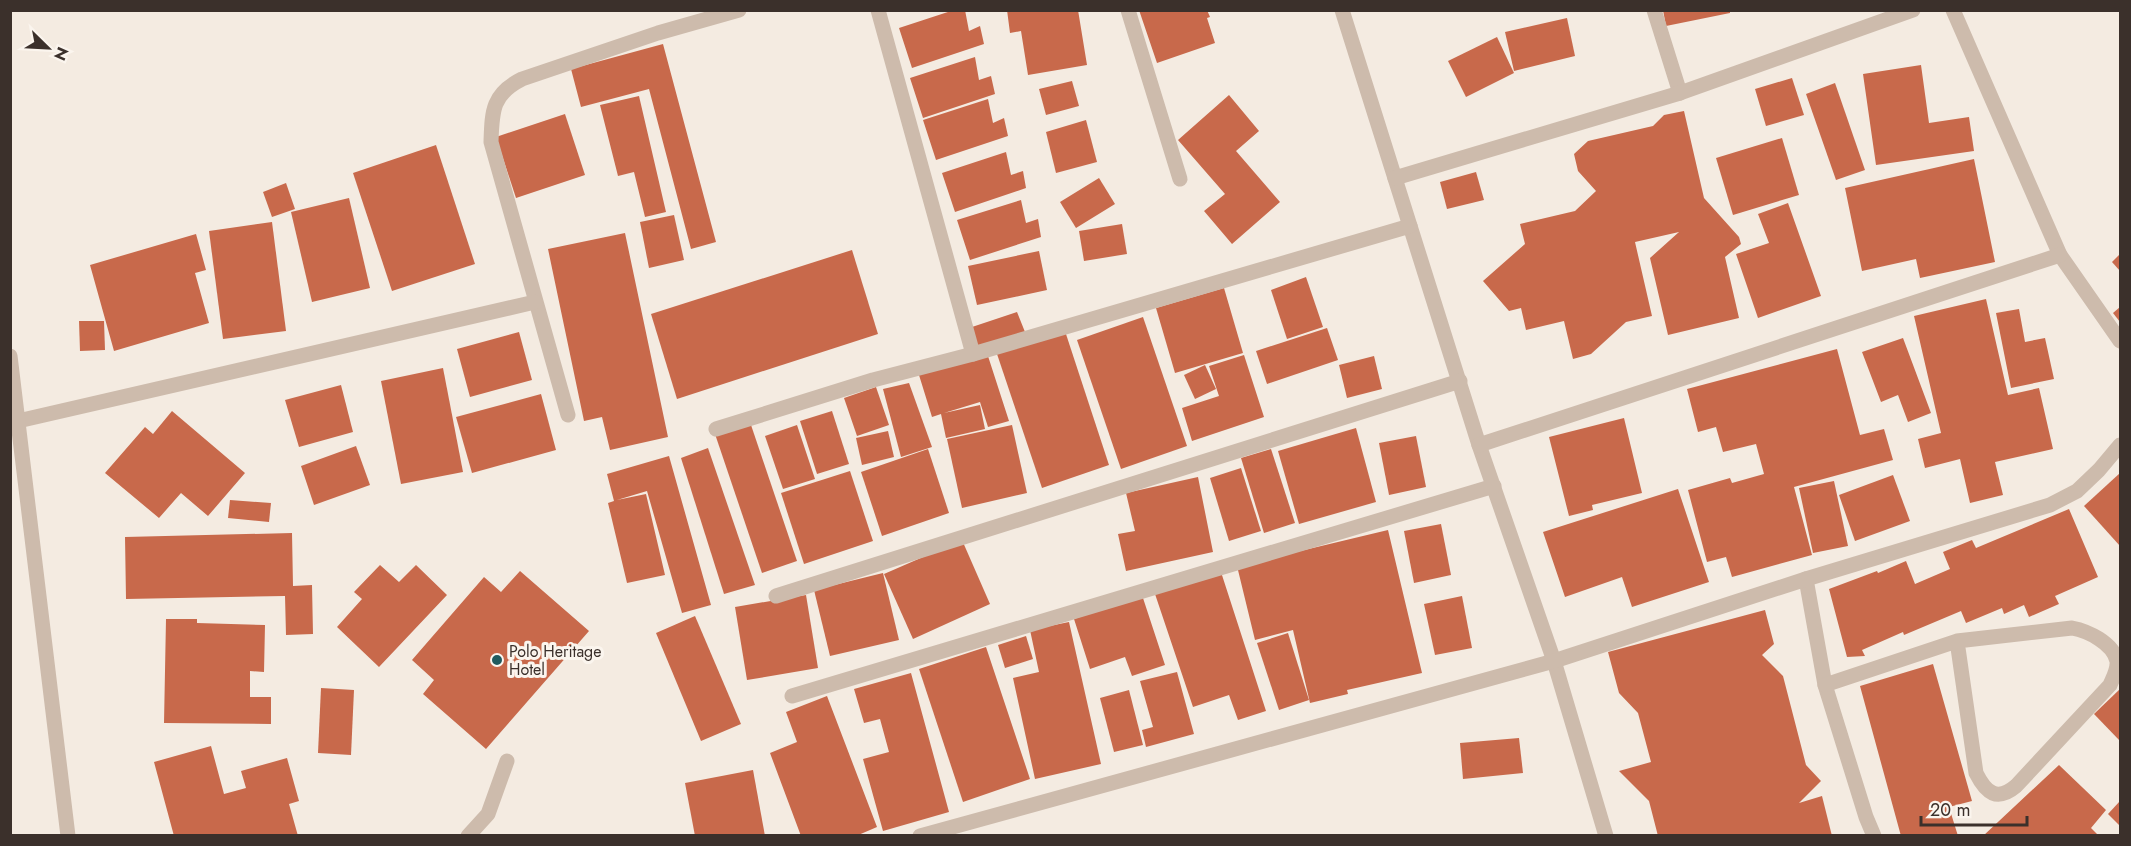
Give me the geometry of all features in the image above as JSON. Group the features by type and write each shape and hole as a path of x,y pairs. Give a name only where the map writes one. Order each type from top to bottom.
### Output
{"street":[{"path":"568,415 491,142 492,118 496,102 508,87 522,79 658,33 739,10"},
{"path":"878,10 973,354"},
{"path":"1128,10 1180,179"},
{"path":"1342,10 1479,445 1554,661 1606,836"},
{"path":"1654,10 1680,93"},
{"path":"1395,178 1680,93 1913,10"},
{"path":"1953,10 2060,255 2121,342"},
{"path":"716,429 873,380 973,354 1410,226"},
{"path":"1479,445 2060,255"},
{"path":"18,421 535,302"},
{"path":"10,356 68,836"},
{"path":"776,596 1460,381"},
{"path":"920,836 1554,661 1806,579 2050,505 2077,491 2121,445"},
{"path":"792,696 1494,486"},
{"path":"1806,579 1825,685 1874,836"},
{"path":"1825,685 1957,640 2072,628 2088,631 2108,647 2117,661 2116,671 2110,685 2016,786 2008,793 1999,796 1989,792 1976,773 1957,640"},
{"path":"468,836 488,814 507,761"}],"building":[{"path":"954,10 965,10 969,31 980,26 984,44 912,68 899,28"},
{"path":"1007,10 1078,10 1087,65 1028,75 1021,31 1010,33"},
{"path":"1139,10 1207,10 1210,17 1207,18 1215,43 1157,63"},
{"path":"1663,10 1730,10 1730,13 1666,26"},
{"path":"1567,18 1575,56 1514,71 1505,32"},
{"path":"1497,37 1514,73 1466,97 1448,61"},
{"path":"663,44 716,242 691,249 649,89 581,107 571,69"},
{"path":"975,57 979,80 991,76 995,94 923,118 910,78"},
{"path":"1921,65 1929,123 1969,117 1974,151 1876,165 1863,74"},
{"path":"1792,78 1804,115 1766,126 1755,89"},
{"path":"1072,81 1079,106 1046,115 1039,89"},
{"path":"1835,83 1865,170 1836,180 1806,94"},
{"path":"1229,95 1259,131 1236,151 1280,202 1232,244 1204,211 1225,194 1178,140"},
{"path":"639,96 666,212 645,217 634,172 618,176 600,105"},
{"path":"988,99 993,123 1004,118 1008,136 936,160 923,120"},
{"path":"1684,111 1704,198 1739,237 1741,244 1725,257 1739,318 1668,335 1650,258 1679,232 1635,242 1652,316 1626,322 1591,354 1573,359 1564,321 1526,330 1521,308 1509,311 1483,281 1525,244 1520,224 1575,211 1596,191 1578,171 1574,154 1588,141 1653,126 1664,115"},
{"path":"565,114 585,175 516,198 496,137"},
{"path":"1086,120 1097,162 1056,173 1046,132"},
{"path":"1782,138 1799,195 1733,215 1716,158"},
{"path":"436,145 475,264 392,291 353,173"},
{"path":"1006,152 1011,175 1023,171 1026,188 955,212 942,173"},
{"path":"1974,159 1995,262 1920,278 1916,259 1862,271 1845,188"},
{"path":"1476,172 1484,200 1447,209 1440,182"},
{"path":"1099,178 1115,204 1076,228 1060,202"},
{"path":"286,183 295,209 272,217 263,192"},
{"path":"349,198 370,288 312,302 291,212"},
{"path":"1021,200 1026,223 1038,219 1041,237 970,260 957,220"},
{"path":"1788,203 1821,296 1758,318 1736,254 1769,243 1758,214"},
{"path":"674,215 684,260 649,268 640,222"},
{"path":"272,222 286,331 223,339 209,231"},
{"path":"1122,224 1127,254 1084,261 1079,231"},
{"path":"625,233 668,437 610,450 602,417 584,421 548,249"},
{"path":"196,234 206,270 195,273 209,323 114,351 90,265"},
{"path":"852,250 878,334 677,399 651,314"},
{"path":"1039,251 1047,290 977,305 968,266"},
{"path":"2120,254 2120,271 2112,262"},
{"path":"1306,277 1323,327 1287,339 1271,290"},
{"path":"1224,288 1243,353 1175,373 1156,308"},
{"path":"1986,299 2008,395 2039,388 2053,449 1995,462 2003,495 1970,503 1960,459 1925,468 1918,439 1941,433 1914,316"},
{"path":"2120,307 2120,322 2113,313"},
{"path":"2019,309 2025,342 2045,338 2054,379 2011,388 1996,313"},
{"path":"1017,312 1025,332 976,348 969,328"},
{"path":"1143,317 1187,446 1121,469 1077,340"},
{"path":"79,321 104,321 105,350 80,351"},
{"path":"1064,328 1109,465 1042,488 996,351"},
{"path":"1327,328 1338,360 1267,384 1256,351"},
{"path":"519,332 532,380 470,397 457,349"},
{"path":"1903,338 1931,413 1908,422 1898,395 1881,402 1862,352"},
{"path":"1837,349 1860,435 1884,429 1893,460 1794,487 1812,555 1732,577 1726,557 1707,562 1688,490 1730,478 1732,483 1764,474 1756,444 1723,452 1716,427 1698,432 1687,389"},
{"path":"987,353 1009,421 988,427 980,402 944,413 980,405 985,429 946,438 941,414 932,417 919,375"},
{"path":"1244,355 1264,417 1192,441 1182,408 1219,396 1209,366"},
{"path":"1374,356 1382,389 1347,398 1339,365"},
{"path":"1205,365 1216,389 1195,399 1184,375"},
{"path":"443,368 463,472 401,484 381,381"},
{"path":"909,383 932,447 901,457 883,389"},
{"path":"341,385 353,432 299,447 285,400"},
{"path":"876,387 889,425 857,436 844,398"},
{"path":"541,394 556,450 472,473 456,417"},
{"path":"172,411 245,473 208,516 181,493 159,518 105,473 145,427 153,434"},
{"path":"832,411 849,464 817,474 800,421"},
{"path":"1624,418 1642,493 1592,505 1593,510 1569,516 1549,437"},
{"path":"750,422 797,561 762,573 715,434"},
{"path":"797,425 815,479 783,489 765,436"},
{"path":"1012,425 1027,493 962,508 947,439"},
{"path":"1356,428 1376,502 1299,524 1278,451"},
{"path":"888,431 894,457 862,465 856,438"},
{"path":"1416,436 1426,487 1389,495 1379,443"},
{"path":"356,446 370,485 314,505 301,466"},
{"path":"708,448 755,585 724,594 681,458"},
{"path":"928,449 949,513 882,536 861,472"},
{"path":"1271,449 1295,523 1264,533 1241,458"},
{"path":"669,456 711,605 682,613 647,491 617,500 646,494 665,575 627,583 608,503 614,501 607,474"},
{"path":"1241,468 1261,531 1229,541 1210,478"},
{"path":"850,471 873,541 804,564 781,493"},
{"path":"2120,473 2120,546 2084,506"},
{"path":"1893,475 1910,521 1855,541 1839,495"},
{"path":"1198,477 1213,552 1126,571 1118,534 1135,531 1126,493"},
{"path":"1834,481 1848,546 1813,553 1799,488"},
{"path":"1678,489 1709,582 1632,607 1622,577 1565,597 1543,532"},
{"path":"230,500 271,503 269,522 228,518"},
{"path":"2069,509 2098,577 2055,596 2059,604 2029,617 2024,605 2004,614 2002,608 1966,623 1961,611 1862,650 1865,656 1847,657 1829,589 1906,561 1915,584 1950,569 1943,552 1972,540 1976,548"},
{"path":"1441,524 1451,575 1414,583 1404,531"},
{"path":"1388,530 1422,673 1347,690 1348,694 1310,703 1293,630 1255,640 1237,566"},
{"path":"292,533 293,586 312,585 313,634 286,635 285,596 126,599 125,537"},
{"path":"962,540 990,604 913,639 884,574"},
{"path":"380,565 399,582 416,565 447,595 379,667 337,627 362,599 354,592"},
{"path":"520,571 589,631 486,749 423,694 434,680 412,660 484,577 501,592"},
{"path":"1221,572 1266,711 1238,720 1229,695 1193,707 1155,594"},
{"path":"883,573 899,640 830,656 814,590"},
{"path":"806,595 818,668 747,680 735,607"},
{"path":"1142,595 1165,665 1132,676 1125,657 1090,669 1074,619"},
{"path":"1462,596 1472,648 1435,655 1424,604"},
{"path":"1765,610 1774,644 1762,655 1783,676 1806,765 1821,781 1799,803 1822,796 1832,836 1658,836 1649,801 1619,771 1651,762 1638,713 1619,693 1608,652"},
{"path":"695,616 741,724 701,741 656,633"},
{"path":"166,619 197,619 197,623 265,625 264,672 250,671 250,697 271,697 271,724 164,723"},
{"path":"1069,622 1101,764 1035,779 1013,678 1039,672 1030,630"},
{"path":"1288,633 1309,700 1279,710 1257,643"},
{"path":"1026,636 1033,659 1005,668 998,645"},
{"path":"986,647 1030,779 963,802 919,669"},
{"path":"1933,664 1972,801 1949,807 1958,836 1901,836 1860,686"},
{"path":"1177,672 1194,734 1146,747 1142,730 1153,727 1140,681"},
{"path":"911,673 949,812 883,831 863,759 889,752 880,719 864,723 854,689"},
{"path":"321,688 354,690 351,755 318,753"},
{"path":"2120,689 2120,741 2094,714"},
{"path":"1129,690 1143,745 1114,752 1100,698"},
{"path":"827,696 877,827 856,836 801,836 770,753 797,742 786,712"},
{"path":"1519,738 1523,773 1463,779 1460,743"},
{"path":"211,746 224,794 246,788 241,771 287,758 299,801 289,804 298,836 174,836 154,762"},
{"path":"2059,765 2106,810 2091,828 2099,836 1983,836"},
{"path":"753,770 765,836 695,836 685,783"},
{"path":"2120,801 2120,826 2108,814"}],"place":[{"name":"Polo Heritage Hotel","path":"497,660"}]}
